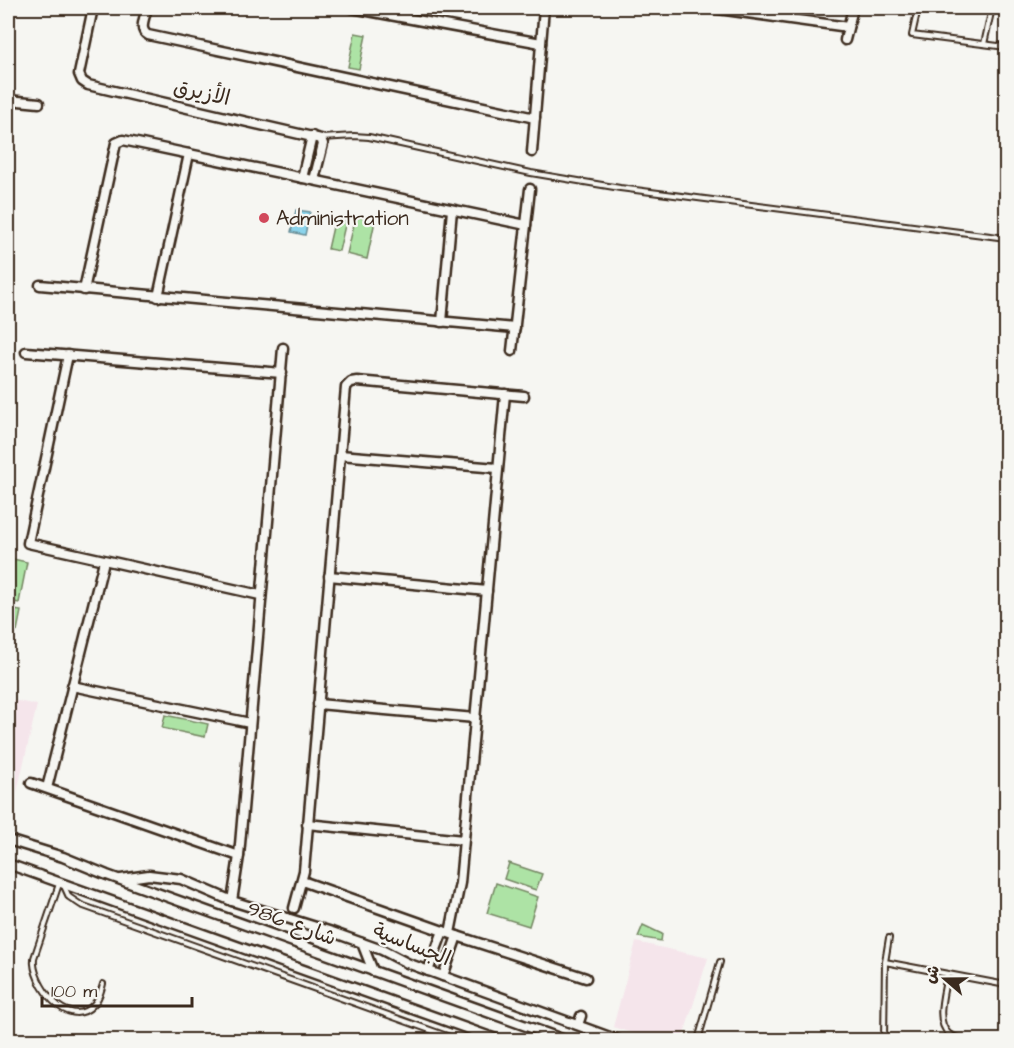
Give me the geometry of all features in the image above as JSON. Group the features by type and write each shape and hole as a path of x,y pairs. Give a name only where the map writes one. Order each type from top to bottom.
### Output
{"street":[{"name":"الأزيرق","path":"93,8 79,74 82,81 88,85 317,137"},
{"path":"147,8 142,29 148,35 535,118"},
{"path":"352,8 541,43"},
{"path":"532,152 544,8"},
{"path":"711,8 848,27"},
{"path":"776,17 778,8"},
{"path":"845,40 853,8"},
{"path":"8,100 39,103"},
{"path":"302,178 317,137"},
{"path":"314,180 322,144 317,137"},
{"path":"84,290 116,143 123,140 526,225"},
{"path":"158,297 189,154"},
{"path":"512,351 530,189"},
{"path":"442,322 452,210"},
{"path":"40,285 515,328"},
{"path":"232,901 239,856 283,348"},
{"path":"26,352 282,373"},
{"path":"68,355 28,543 260,595"},
{"path":"294,908 302,881 346,387 354,381 524,396"},
{"path":"443,976 460,883 505,394"},
{"path":"340,455 497,468"},
{"path":"47,788 104,561"},
{"path":"329,576 487,591"},
{"path":"72,686 250,723"},
{"path":"318,704 475,718"},
{"path":"31,783 239,856"},
{"path":"307,824 463,840"},
{"name":"شارع 986","path":"8,840 63,857 565,1041"},
{"name":"شارع 986","path":"8,864 499,1041"},
{"name":"الجساسية","path":"121,879 149,875 171,876 232,901 362,943 428,971 579,1020 618,1041"},
{"path":"302,881 450,934 586,978"},
{"path":"428,971 450,934"},
{"path":"362,943 373,971"}],"lane":[{"path":"402,18 404,8"},
{"path":"918,8 912,34 1006,47"},
{"path":"984,44 993,8"},
{"path":"317,137 369,137 531,173 620,188 1006,238"},
{"path":"61,885 34,958 37,976 61,1008 74,1013 92,1006 98,999 104,984"},
{"path":"61,885 69,897 81,905 458,1041"},
{"path":"884,1041 885,962 889,938"},
{"path":"698,1041 720,962"},
{"path":"885,962 1006,985"},
{"path":"948,974 942,1024 949,1035 967,1041"},
{"path":"444,1035 447,1041"}],"shaded area":[{"path":"8,699 37,705 14,805 8,804"},
{"path":"636,942 708,958 683,1037 654,1040 613,1027"}],"green space":[{"path":"355,33 366,35 359,69 348,67"},
{"path":"356,216 375,221 367,259 347,254"},
{"path":"335,218 346,221 339,251 328,249"},
{"path":"8,558 27,562 19,603 8,601"},
{"path":"8,609 21,611 17,631 8,630"},
{"path":"165,715 208,724 205,737 162,728"},
{"path":"509,863 542,874 536,890 504,879"},
{"path":"496,883 538,897 529,926 487,913"},
{"path":"643,925 662,934 661,941 638,937"}],"water":[{"path":"296,210 310,212 305,235 291,232"}],"place":[{"name":"Administration","path":"264,218"}]}
